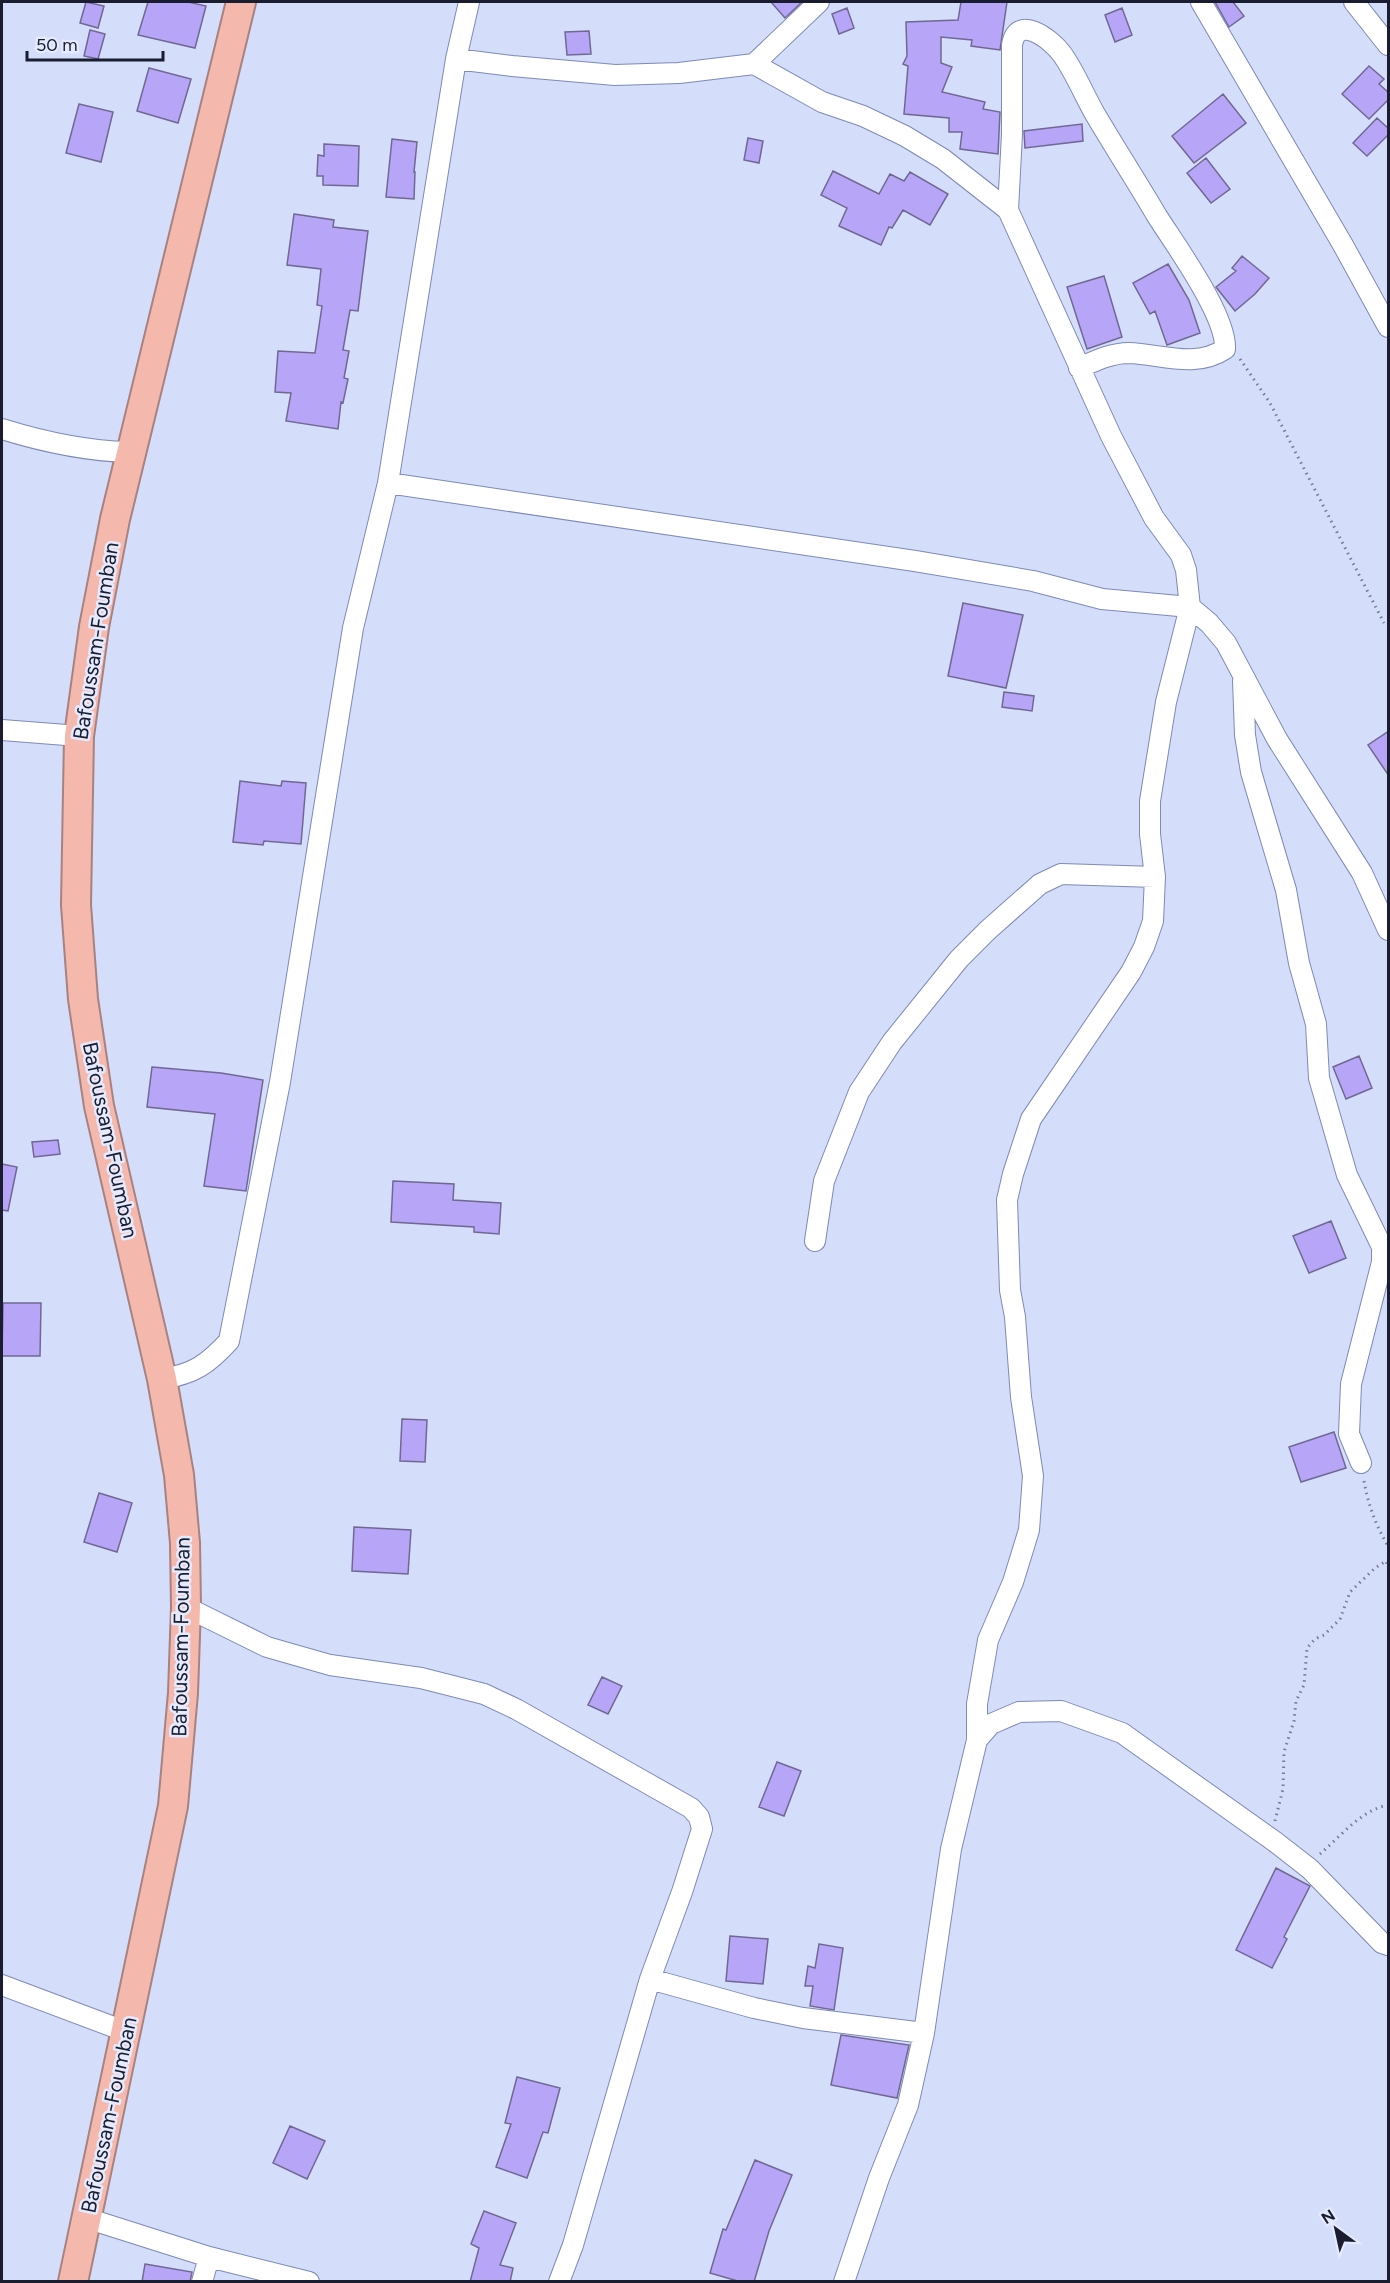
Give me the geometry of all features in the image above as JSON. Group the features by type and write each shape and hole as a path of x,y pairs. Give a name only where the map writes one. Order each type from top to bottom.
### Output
{"highway":[{"name":"Bafoussam-Foumban","path":"73,2282 173,1806 183,1693 186,1606 185,1543 178,1475 162,1379 99,1106 82,999 76,905 79,736 94,627 129,452 241,2"}],"street":[{"path":"162,1379 182,1376 211,1361 229,1341 280,1082 353,628 388,483 456,59 469,2"},
{"path":"754,64 819,2"},
{"path":"1201,2 1389,327"},
{"path":"1354,2 1389,45"},
{"path":"1008,210 1012,134 1012,45 1013,36 1026,29 1037,32 1063,55 1095,113 1209,300 1226,338 1225,349 1215,356 1196,361 1127,353 1109,355 1079,368"},
{"path":"456,59 615,75 679,73 754,64 822,102 863,116 905,136 943,159 1008,210 1065,331 1079,368 1139,491 1154,518 1181,555 1186,570 1190,607 1166,702 1150,801 1150,834 1155,877 1153,921 1144,947 1131,972 1031,1119 1012,1174 1007,1200 1010,1290 1015,1317 1021,1397 1033,1476 1029,1530 1013,1582 988,1640 977,1704 977,1740 951,1849 924,2033 908,2105 879,2178 844,2282"},
{"path":"2,429 52,444 99,451 129,452"},
{"path":"388,483 915,561 1033,581 1102,598 1190,607 1209,623 1226,643 1277,739 1362,873 1389,930"},
{"path":"1243,677 1245,735 1251,772 1286,890 1299,963 1317,1024 1319,1078 1347,1175 1382,1247 1382,1262 1351,1384 1349,1434 1361,1463"},
{"path":"2,730 79,736"},
{"path":"815,1241 824,1181 859,1092 892,1042 959,959 1040,884 1061,874 1155,877"},
{"path":"186,1606 267,1647 330,1665 421,1678 484,1694 516,1709 691,1808 699,1817 702,1829 650,1979 573,2245 559,2282"},
{"path":"977,1740 991,1724 1019,1712 1061,1711 1122,1733 1310,1869 1382,1943 1389,1945"},
{"path":"650,1979 754,2008 824,2021 924,2033"},
{"path":"2,1985 127,2032"},
{"path":"87,2218 208,2257 309,2282"},
{"path":"202,2282 208,2257"}],"path":[{"path":"1226,338 1270,403 1383,623"},
{"path":"1361,1463 1370,1507 1381,1535 1389,1546"},
{"path":"1274,1841 1275,1820 1283,1789 1284,1752 1294,1721 1296,1701 1304,1685 1307,1648 1340,1619 1350,1592 1387,1559 1389,1568"},
{"path":"1310,1869 1313,1861 1349,1827 1369,1813 1389,1805"}],"building":[{"path":"86,2 104,6 98,28 80,23"},
{"path":"148,2 188,2 206,6 195,48 138,35"},
{"path":"771,2 802,2 785,18"},
{"path":"961,2 1007,2 1000,50 971,46 972,40 941,37 941,63 952,67 942,92 985,102 983,109 1000,112 998,154 960,149 962,132 949,132 949,118 904,114 908,66 903,64 907,56 906,22 958,20"},
{"path":"1215,2 1233,2 1244,16 1229,27"},
{"path":"847,8 854,28 839,34 832,14"},
{"path":"1122,8 1132,35 1115,42 1105,15"},
{"path":"90,30 105,34 98,59 84,56"},
{"path":"589,31 591,54 567,55 565,32"},
{"path":"1369,66 1384,79 1379,84 1389,93 1389,99 1369,119 1342,94"},
{"path":"149,68 191,79 178,123 137,111"},
{"path":"1223,94 1246,123 1194,163 1172,136"},
{"path":"79,104 113,112 101,162 66,153"},
{"path":"1377,118 1389,129 1389,134 1367,156 1353,143"},
{"path":"1082,124 1083,141 1025,148 1024,131"},
{"path":"748,138 763,141 759,163 744,160"},
{"path":"392,139 417,142 414,199 386,197"},
{"path":"324,144 359,146 358,186 323,185 323,176 317,176 318,155 324,156"},
{"path":"1206,158 1230,189 1211,203 1187,173"},
{"path":"833,171 879,194 890,174 904,181 910,172 948,194 930,225 903,210 892,228 889,227 881,245 839,226 847,208 821,195"},
{"path":"294,214 334,220 333,227 368,231 358,311 350,310 343,350 349,351 344,378 348,379 343,403 341,402 338,429 286,421 291,393 275,392 278,351 315,353 322,306 317,305 321,269 287,265"},
{"path":"1242,256 1269,278 1235,311 1216,287 1236,271 1232,268"},
{"path":"1168,264 1189,300 1200,333 1167,345 1155,311 1150,314 1133,283"},
{"path":"1104,276 1122,337 1087,349 1067,287"},
{"path":"963,603 1023,615 1006,688 948,676"},
{"path":"1004,692 1034,696 1032,711 1002,707"},
{"path":"1389,731 1389,776 1368,745"},
{"path":"240,781 281,786 282,781 306,783 301,844 264,841 263,845 233,842"},
{"path":"1359,1056 1372,1088 1346,1099 1333,1067"},
{"path":"152,1067 221,1073 263,1080 246,1191 204,1186 215,1114 147,1107"},
{"path":"58,1140 60,1154 34,1157 32,1142"},
{"path":"2,1164 17,1167 8,1211 2,1210"},
{"path":"393,1181 454,1184 453,1200 501,1203 499,1234 474,1232 474,1227 391,1222"},
{"path":"1331,1221 1346,1258 1309,1273 1293,1236"},
{"path":"3,1303 41,1303 40,1356 2,1356"},
{"path":"402,1419 427,1420 425,1462 400,1461"},
{"path":"1334,1432 1346,1468 1301,1482 1289,1447"},
{"path":"99,1493 132,1503 117,1552 84,1542"},
{"path":"354,1527 411,1530 408,1574 352,1571"},
{"path":"602,1677 622,1686 608,1714 588,1705"},
{"path":"777,1762 801,1771 784,1816 759,1807"},
{"path":"1276,1868 1310,1886 1284,1937 1287,1939 1272,1968 1236,1950"},
{"path":"730,1936 768,1939 763,1984 726,1981"},
{"path":"819,1944 843,1948 834,2010 810,2006 813,1986 805,1986 808,1966 815,1968"},
{"path":"841,2035 909,2045 897,2098 831,2085"},
{"path":"517,2077 560,2088 548,2133 543,2132 527,2178 496,2167 511,2124 505,2123"},
{"path":"290,2126 325,2141 307,2179 273,2163"},
{"path":"755,2160 792,2175 769,2231 754,2282 741,2282 710,2273 723,2229 726,2230"},
{"path":"484,2211 516,2223 500,2265 513,2268 510,2282 470,2282 479,2248 471,2244"},
{"path":"145,2264 192,2272 190,2282 142,2282"}]}
